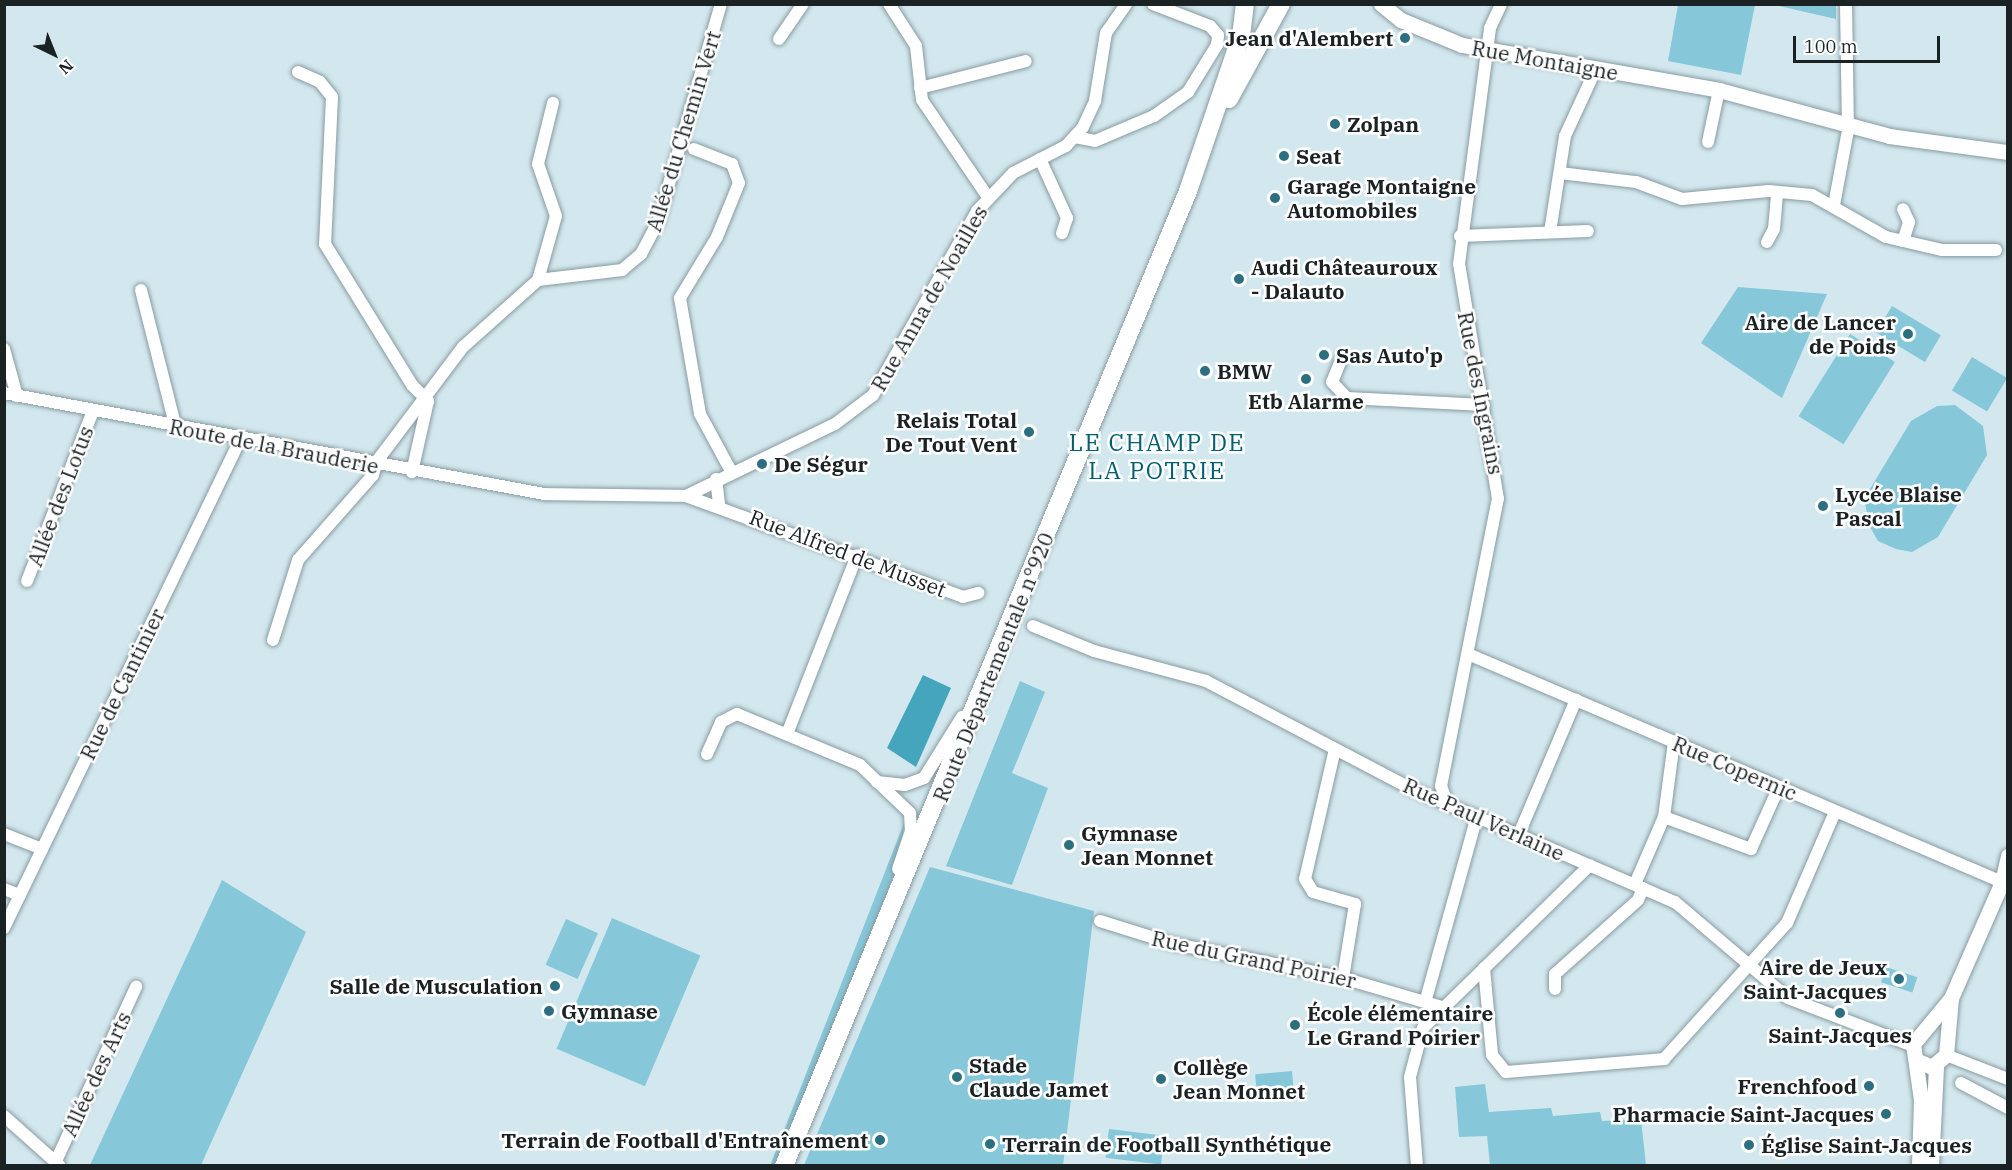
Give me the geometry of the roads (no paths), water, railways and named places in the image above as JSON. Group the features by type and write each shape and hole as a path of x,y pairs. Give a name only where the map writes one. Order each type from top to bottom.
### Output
{"main road":[{"path":"1188,191 1241,36 1245,4"},
{"path":"1188,191 1233,91 1281,4"},
{"name":"Route Départementale n°920","path":"784,1166 1003,643 1188,191"}],"street":[{"name":"Allée du Chemin Vert","path":"538,280 615,272 641,254 657,222 721,4"},
{"path":"779,39 803,4"},
{"path":"889,4 916,46 920,88 927,110 988,197"},
{"path":"1124,5 1106,33 1095,101 1075,137 1095,141 1154,116 1188,92 1217,45 1218,35 1210,26 1153,4"},
{"name":"Rue Montaigne","path":"1381,4 1442,39 1488,50 1719,90 1889,136 2007,152"},
{"name":"Rue des Ingrains","path":"1447,803 1441,786 1498,499 1484,405 1462,296 1460,236 1490,28 1501,4"},
{"path":"1833,205 1848,124 1846,4"},
{"path":"920,88 1026,61"},
{"path":"1550,232 1568,126 1596,69"},
{"path":"298,72 320,82 332,97 325,244 429,405 416,444 412,472"},
{"path":"1708,142 1719,90"},
{"path":"273,640 298,560 376,466 463,347 538,280 556,216 538,164 553,103"},
{"name":"Rue Anna de Noailles","path":"686,496 731,471 835,424 873,395 988,197 1013,173 1075,137"},
{"path":"694,149 732,164 739,183 717,237 680,298 700,414 731,471"},
{"path":"1040,159 1067,218 1062,233"},
{"path":"1560,172 1636,182 1682,199 1777,192 1812,195 1833,205 1870,230 1902,241 1942,250 1996,250"},
{"path":"1767,242 1774,229 1777,192"},
{"path":"1902,241 1909,222 1903,209"},
{"path":"1460,236 1588,231"},
{"path":"141,290 176,428"},
{"path":"4,349 11,394"},
{"path":"1341,360 1332,382 1347,398 1484,405"},
{"name":"Route de la Brauderie","path":"11,394 376,466 544,494"},
{"name":"Allée des Lotus","path":"27,580 93,411"},
{"path":"396,436 404,433 416,444"},
{"name":"Rue de Cantinier","path":"4,928 240,440"},
{"path":"716,479 719,504"},
{"name":"Rue Alfred de Musset","path":"544,494 686,496 719,504 963,597 978,593"},
{"path":"787,734 857,555"},
{"name":"Rue Paul Verlaine","path":"1034,626 1094,651 1206,681 1447,803 1639,886 1684,908 1749,966 1809,1011 1914,1053"},
{"path":"877,782 905,785 933,770 1003,643"},
{"name":"Rue Copernic","path":"1468,654 2002,882"},
{"path":"1519,834 1576,700"},
{"path":"707,754 721,722 731,715 787,734 860,765 907,807 912,824 864,973"},
{"path":"1555,989 1555,974 1638,900 1639,886 1664,817 1674,742"},
{"path":"1335,748 1305,879 1313,892 1355,904 1343,978"},
{"path":"1664,817 1750,849 1779,787"},
{"path":"1484,968 1492,1055 1513,1075 1664,1059 1787,923 1835,812"},
{"path":"1426,999 1477,816"},
{"path":"4,834 42,849"},
{"path":"1919,1166 1914,1053 1924,1033 1951,998 2002,882 2007,856"},
{"path":"1417,1166 1410,1077 1424,1028 1442,1006 1590,865"},
{"path":"4,889 20,895"},
{"name":"Rue du Grand Poirier","path":"1100,921 1170,943 1343,978 1426,999 1442,1006"},
{"name":"Allée des Arts","path":"58,1163 136,987"},
{"path":"1931,1166 1942,1054 1951,998"},
{"path":"1924,1033 1942,1054"},
{"path":"1914,1053 1942,1054 2007,1079"},
{"path":"1961,1083 2007,1107"},
{"path":"4,1116 58,1163"}],"place":[{"name":"Jean d'Alembert","path":"1405,38"},
{"name":"Zolpan","path":"1335,124"},
{"name":"Seat","path":"1284,156"},
{"name":"Garage Montaigne Automobiles","path":"1275,198"},
{"name":"Audi Châteauroux - Dalauto","path":"1239,279"},
{"name":"Aire de Lancer de Poids","path":"1908,334"},
{"name":"Sas Auto'p","path":"1324,355"},
{"name":"BMW","path":"1205,371"},
{"name":"Etb Alarme","path":"1306,379"},
{"name":"Relais Total De Tout Vent","path":"1029,432"},
{"name":"De Ségur","path":"762,464"},
{"name":"Lycée Blaise Pascal","path":"1823,506"},
{"name":"Gymnase Jean Monnet","path":"1069,845"},
{"name":"Aire de Jeux Saint-Jacques","path":"1899,979"},
{"name":"Salle de Musculation","path":"555,986"},
{"name":"Gymnase","path":"549,1011"},
{"name":"Saint-Jacques","path":"1840,1013"},
{"name":"École élémentaire Le Grand Poirier","path":"1295,1025"},
{"name":"Stade Claude Jamet","path":"957,1077"},
{"name":"Collège Jean Monnet","path":"1161,1079"},
{"name":"Frenchfood","path":"1869,1086"},
{"name":"Pharmacie Saint-Jacques","path":"1886,1114"},
{"name":"Terrain de Football d'Entraînement","path":"880,1140"},
{"name":"Terrain de Football Synthétique","path":"990,1144"},
{"name":"Église Saint-Jacques","path":"1749,1145"}],"district":[{"name":"LE CHAMP DE LA POTRIE","path":"1157,457"}]}
